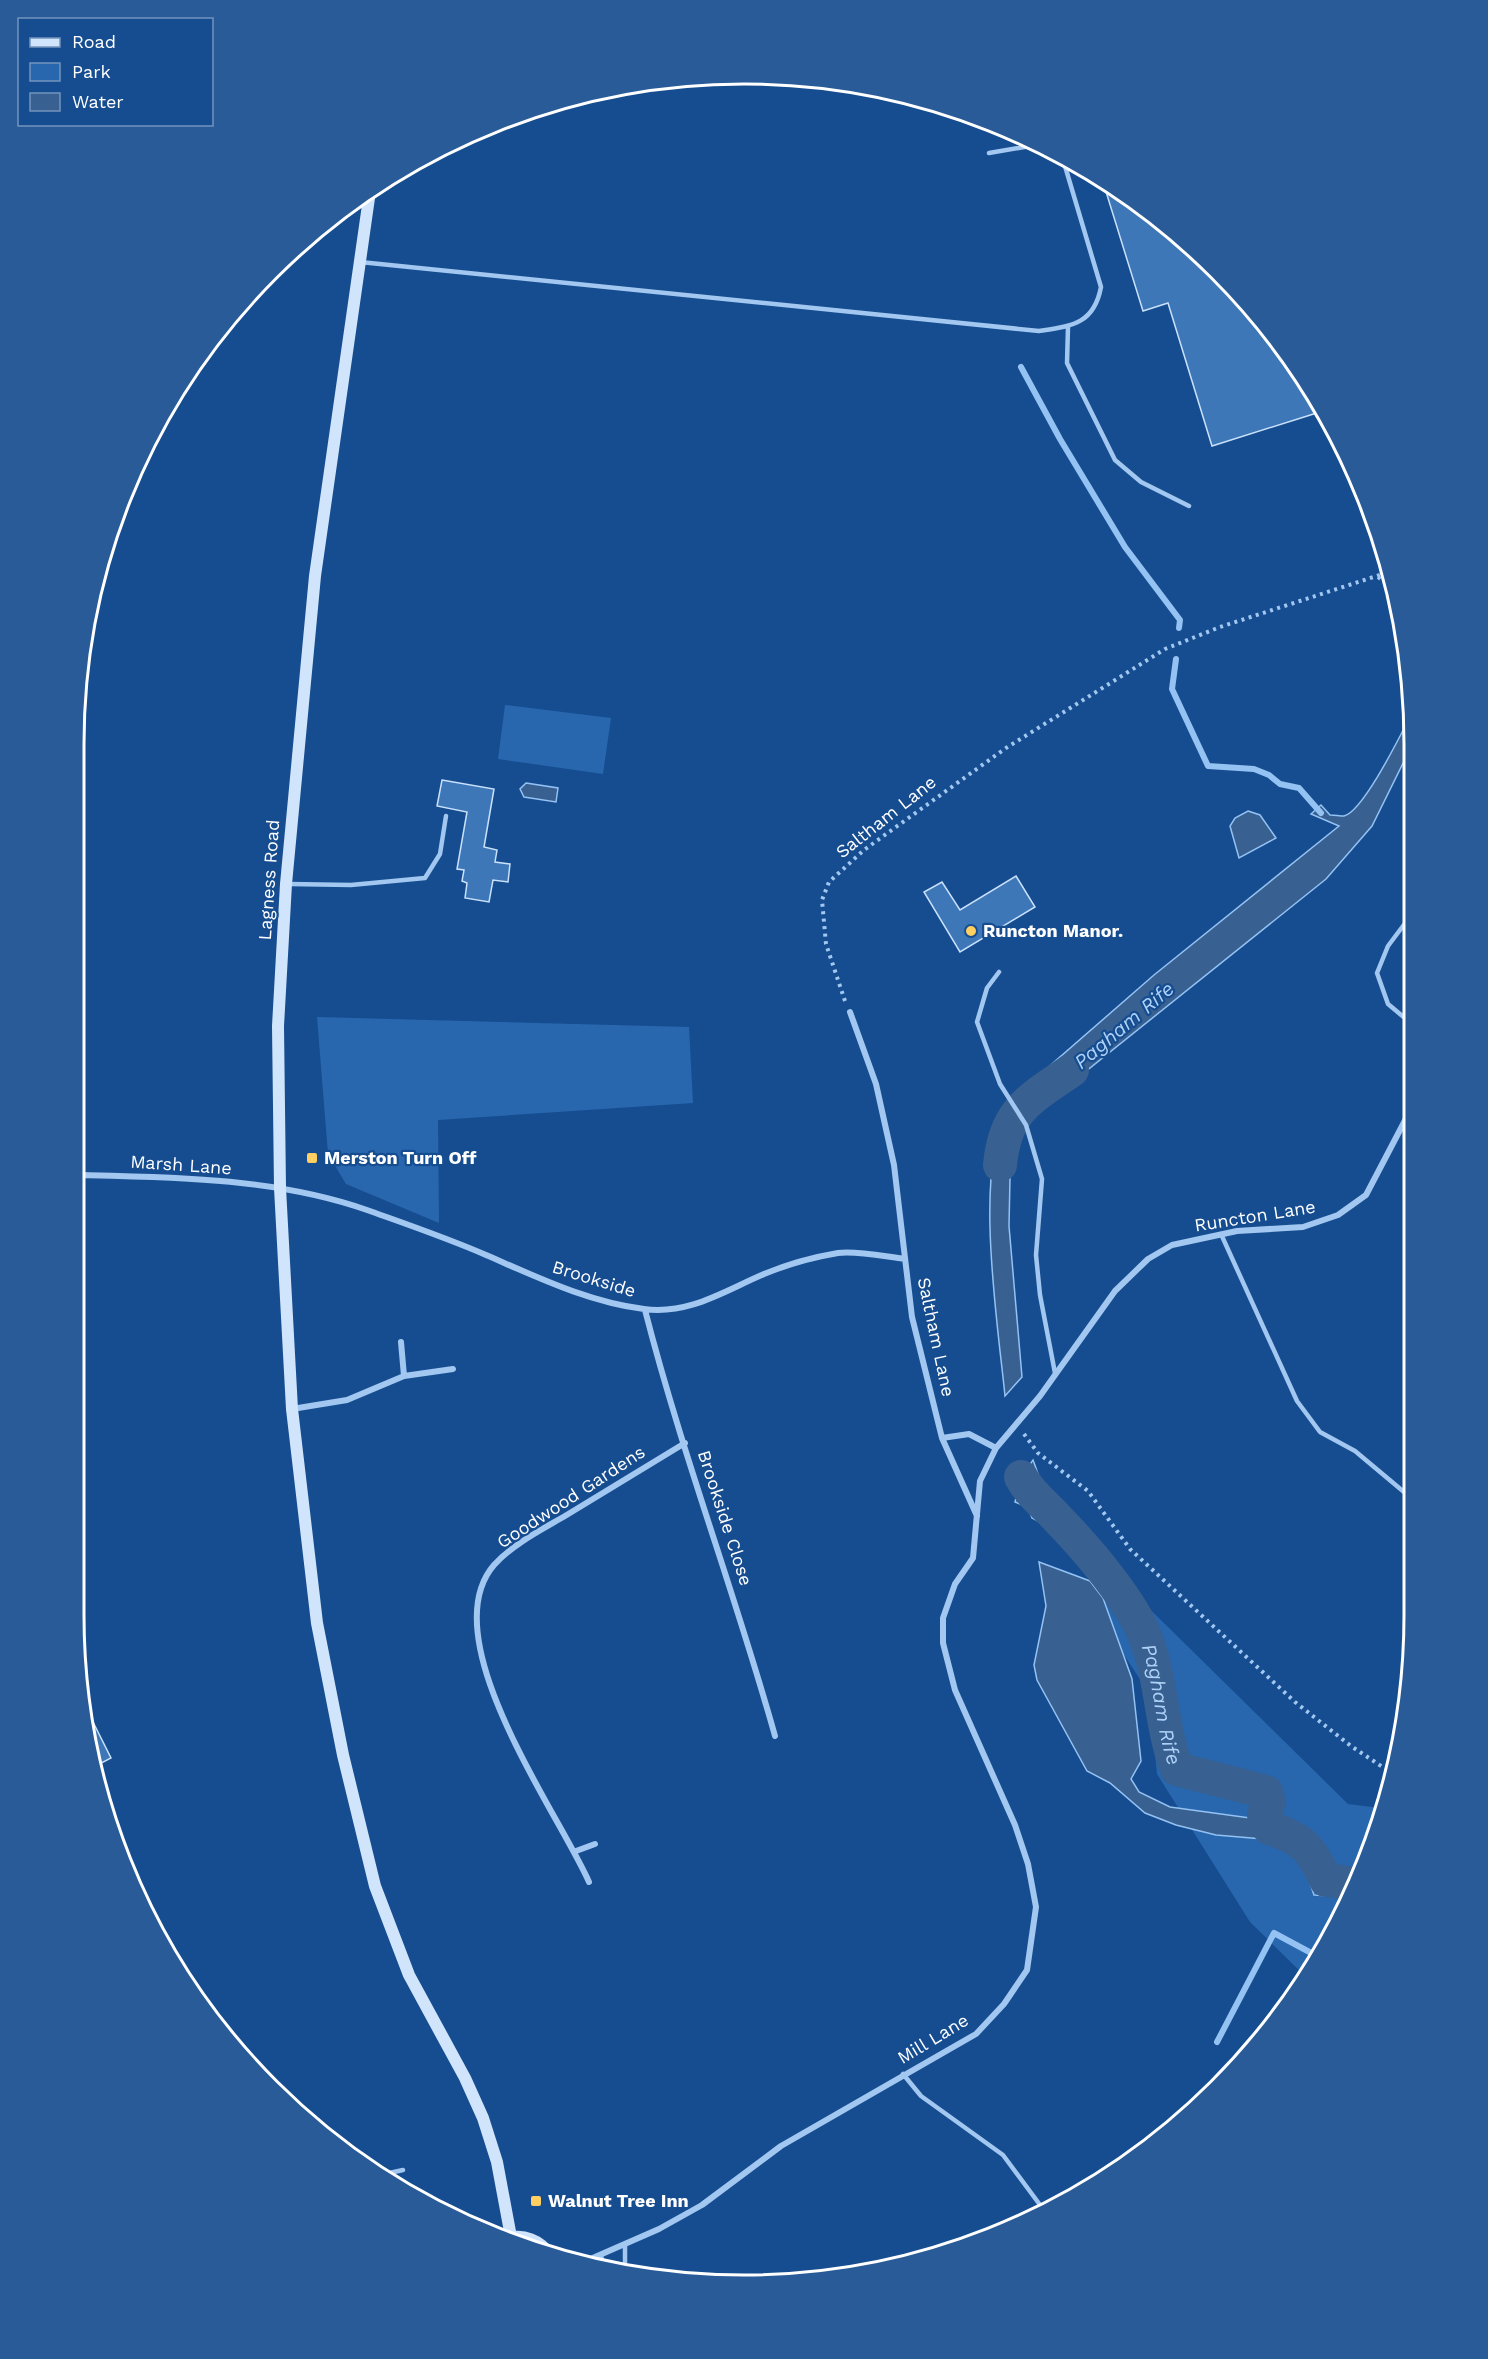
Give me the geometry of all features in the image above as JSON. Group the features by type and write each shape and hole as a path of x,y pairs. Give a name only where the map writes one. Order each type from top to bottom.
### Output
{"main road":[{"name":"Lagness Road","path":"368,201 315,576 286,884 278,1026 280,1188 292,1409 317,1623 343,1755 375,1886 409,1975 483,2118 497,2162 506,2230"}],"street":[{"name":"Saltham Lane","path":"850,1012 876,1084 894,1165 912,1317 942,1438 978,1519"},
{"name":"Runcton Lane","path":"980,1481 996,1448 1056,1373 1115,1291 1148,1259 1172,1245 1238,1231 1303,1227 1338,1215 1366,1195 1404,1122"},
{"name":"Marsh Lane","path":"84,1175 159,1176 280,1188"},
{"name":"Brookside","path":"280,1188 364,1209 483,1253 552,1284 596,1299 645,1310 675,1309 709,1302 765,1274 840,1252 905,1259"},
{"name":"Brookside Close","path":"645,1310 746,1631 775,1736"},
{"path":"401,1342 404,1376"},
{"path":"292,1409 347,1400 404,1376 453,1369"},
{"path":"942,1438 969,1434 996,1448"},
{"name":"Goodwood Gardens","path":"589,1882 576,1851 545,1802 496,1701 481,1652 477,1619 480,1591 494,1566 521,1542 686,1443"},
{"name":"Mill Lane","path":"596,2258 625,2246 702,2205 781,2146 976,2034 1004,2004 1027,1970 1034,1938 1036,1907 1025,1854 1016,1825 955,1690 943,1643 943,1618 956,1584 973,1558 980,1481"},
{"path":"576,1851 595,1844"}],"lane":[{"path":"990,153 1025,147"},
{"path":"358,262 1028,330 1068,327 1090,315 1098,304 1101,287 1065,167"},
{"path":"1068,327 1067,363 1115,460 1142,482 1189,506"},
{"path":"286,884 351,885 425,878 440,854 446,816"},
{"path":"1404,925 1388,946 1377,973 1388,1004 1404,1017"},
{"path":"999,972 987,988 976,1022 1000,1084 1026,1125 1042,1179 1036,1255 1040,1295 1056,1373"},
{"path":"1221,1234 1297,1401 1320,1432 1355,1451 1404,1492"},
{"path":"903,2074 921,2096 1004,2155 1040,2205"},
{"path":"391,2173 404,2170"},
{"path":"625,2246 625,2264"}],"path":[{"name":"Saltham Lane","path":"850,1012 837,983 826,944 822,900 829,882 864,850 1006,748 1165,649 1263,612 1382,575"},
{"path":"1378,577 1384,581"},
{"path":"1016,1424 1038,1454 1088,1491 1130,1549 1295,1702 1351,1746 1386,1769"}],"green space":[{"path":"505,705 611,718 603,774 498,759"},
{"path":"317,1017 689,1027 693,1103 438,1120 439,1223 346,1184 328,1154"},
{"path":"1112,1572 1348,1804 1375,1807 1354,1868 1336,1907 1300,1971 1250,1922 1157,1774 1149,1693 1088,1600"}],"water":[{"path":"1404,729 1404,761 1372,826 1326,879 1040,1108 1029,1084 1154,975 1339,826 1311,814 1321,805 1330,815 1344,816 1352,811 1382,769"},
{"path":"526,783 558,788 556,802 524,797 520,789"},
{"path":"1248,811 1260,815 1276,838 1239,858 1230,826 1235,818"},
{"path":"1008,1109 1018,1139 1010,1178 1009,1226 1022,1377 1005,1396 994,1290 990,1207 992,1169 998,1136"},
{"path":"1033,1460 1048,1501 1057,1509 1042,1523 1032,1518 1028,1507 1015,1502 1021,1477"},
{"path":"1039,1562 1090,1581 1103,1598 1132,1679 1141,1761 1131,1779 1139,1792 1170,1807 1302,1825 1315,1839 1331,1872 1341,1874 1352,1872 1341,1897 1314,1895 1303,1862 1293,1846 1276,1840 1216,1835 1176,1825 1145,1813 1110,1783 1087,1771 1037,1680 1034,1665 1046,1606"}],"building":[{"path":"1106,192 1146,220 1211,277 1268,342 1316,413 1212,446 1168,303 1143,311"},
{"path":"442,780 494,789 484,847 497,850 495,862 510,864 508,882 493,880 489,902 465,898 467,883 462,881 464,870 457,869 467,812 437,806"},
{"name":"Runcton Manor.","path":"1016,876 1035,907 960,952 924,892 942,882 960,910"},
{"path":"94,1723 111,1758 101,1763"}],"waterway":[{"path":"1021,367 1060,439 1125,547 1180,620 1179,628"},
{"path":"1176,659 1172,689 1208,766 1254,769 1269,775 1280,784 1299,788 1321,813"},
{"name":"Pagham Rife","path":"1000,1165 1007,1131 1014,1118 1032,1098 1072,1070"},
{"name":"Pagham Rife","path":"1021,1477 1033,1494 1106,1574 1132,1611 1150,1649 1166,1729 1177,1769 1266,1792 1269,1802 1264,1815 1269,1828 1290,1836 1305,1846 1316,1860 1326,1880 1347,1883"},
{"path":"1217,2042 1274,1933 1311,1953"}],"place":[{"name":"Runcton Manor.","path":"971,931"},
{"name":"Merston Turn Off","path":"312,1158"},
{"name":"Walnut Tree Inn","path":"536,2201"}]}
